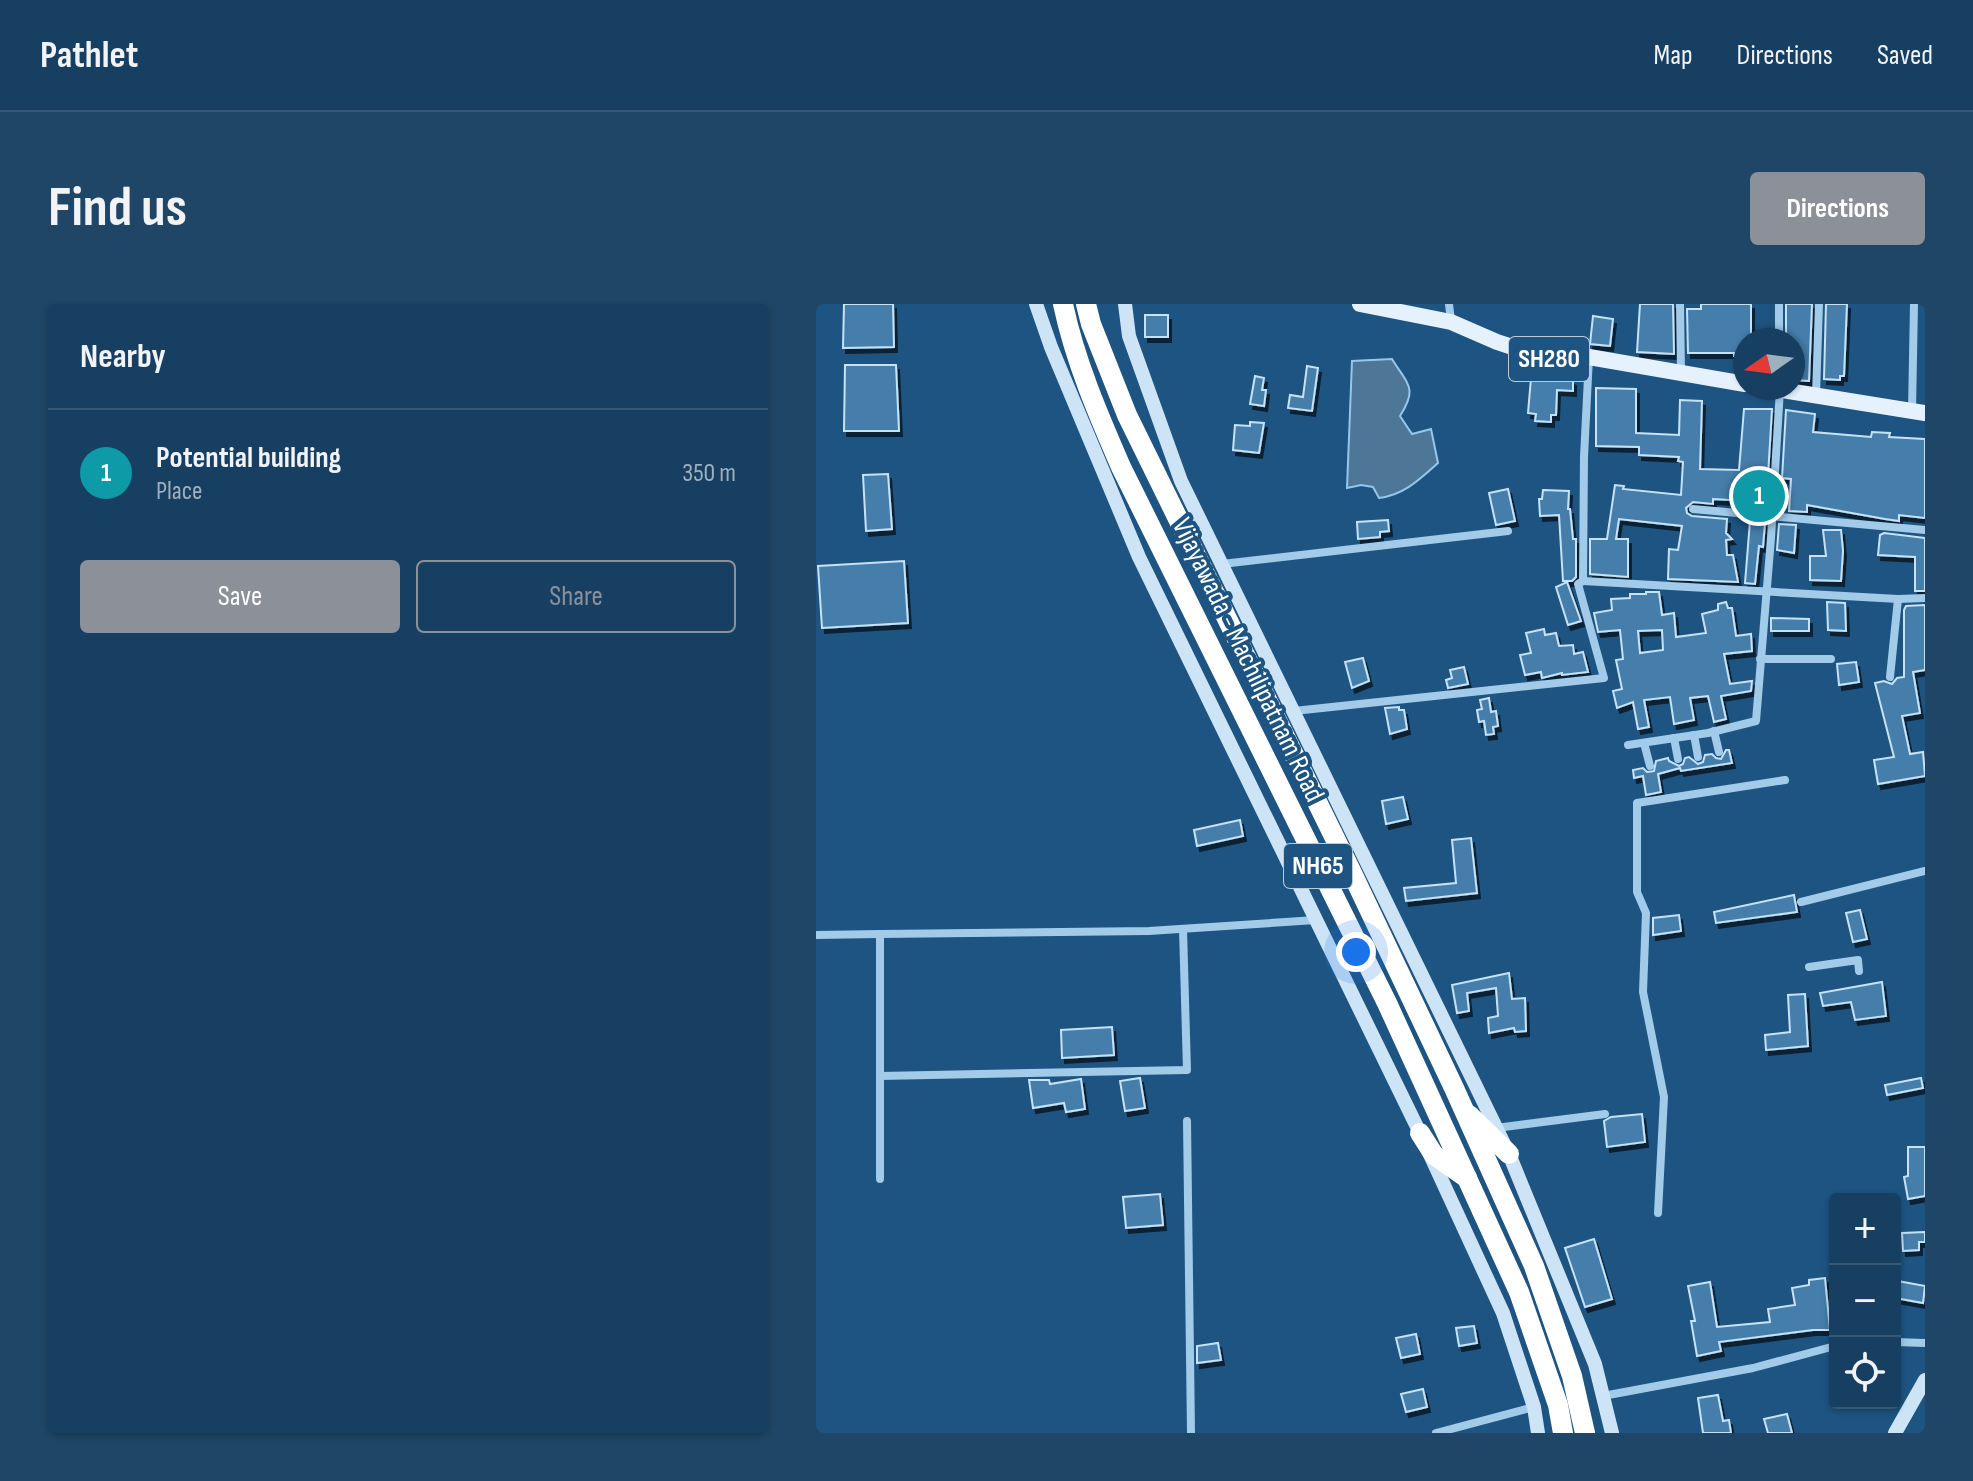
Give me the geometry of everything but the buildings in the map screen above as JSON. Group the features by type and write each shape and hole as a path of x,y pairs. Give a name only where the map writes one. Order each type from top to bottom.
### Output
{"highway":[{"name":"Vijayawada - Machilipatnam Road","path":"1063,304 1079,362 1121,467 1387,1003 1519,1292 1558,1405 1563,1433"},
{"name":"Vijayawada - Machilipatnam Road","path":"1086,304 1127,415 1358,886 1534,1266 1572,1376 1585,1433"},
{"path":"1465,1112 1509,1154"},
{"path":"1420,1133 1434,1155 1467,1178"}],"main road":[{"name":"SH280","path":"1360,304 1451,322 1497,342 1555,361 1589,357 1733,382"},
{"path":"1805,393 1919,412"}],"street":[{"path":"1036,304 1139,557 1420,1133 1503,1313 1534,1407 1538,1433"},
{"path":"1125,304 1129,336 1181,481 1509,1154 1595,1364 1612,1433"},
{"path":"1449,304 1451,322"},
{"path":"1680,304 1681,373"},
{"path":"1779,304 1779,328"},
{"path":"1816,395 1819,304"},
{"path":"1914,304 1919,412"},
{"path":"1583,581 1589,357"},
{"path":"1628,745 1756,721 1773,518 1776,400"},
{"path":"1693,509 1925,530"},
{"path":"1222,564 1508,531"},
{"path":"1294,711 1604,678 1578,584 1583,581 1925,598"},
{"path":"1890,677 1898,599"},
{"path":"1760,659 1831,659"},
{"path":"1714,731 1719,752"},
{"path":"1694,735 1698,757"},
{"path":"1674,738 1678,759"},
{"path":"1644,743 1650,766"},
{"path":"1658,1213 1664,1097 1643,992 1646,913 1637,892 1637,803 1785,780"},
{"path":"1801,902 1925,871"},
{"path":"816,935 1183,929 1316,920"},
{"path":"880,1076 1187,1070 1183,929"},
{"path":"880,934 880,1179"},
{"path":"1809,967 1858,960 1859,971"},
{"path":"1496,1128 1605,1114"},
{"path":"1187,1121 1191,1433"},
{"path":"1901,1342 1925,1343"},
{"path":"1603,1396 1753,1368 1829,1348"},
{"path":"1896,1433 1925,1380"},
{"path":"1436,1433 1534,1407"}],"water":[{"path":"1392,359 1410,393 1400,416 1412,434 1431,429 1438,463 1404,490 1379,498 1373,487 1361,485 1347,488 1352,361"}],"place":[{"name":"Potential building","path":"1759,496"}]}
